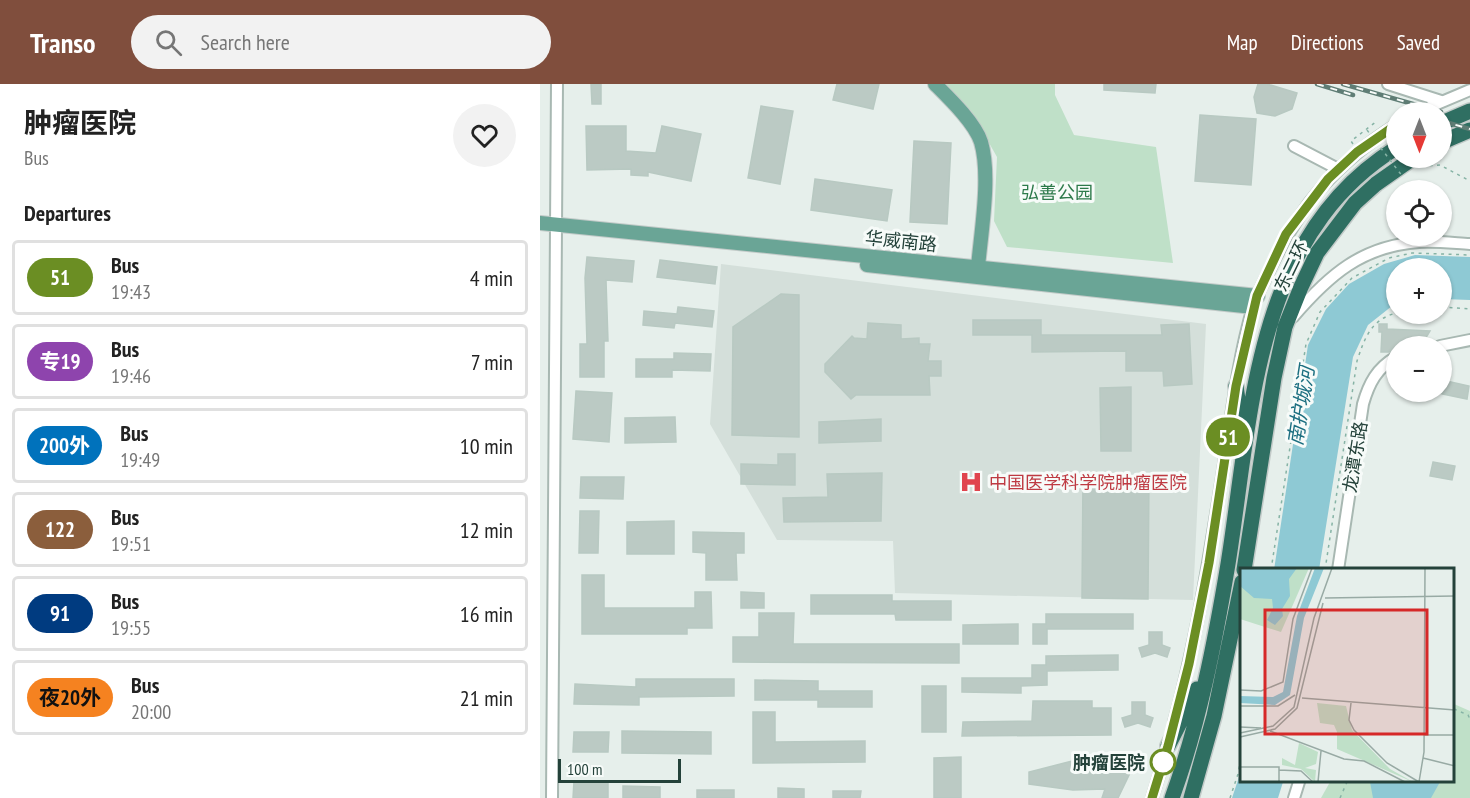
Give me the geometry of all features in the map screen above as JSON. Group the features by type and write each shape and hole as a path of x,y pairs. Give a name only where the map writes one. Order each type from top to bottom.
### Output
{"highway":[{"path":"1452,119 1470,111"},
{"path":"1452,138 1470,130"},
{"name":"东二环","path":"1172,798 1195,722 1208,668 1263,344 1285,280 1302,244 1342,192 1386,155"},
{"name":"东二环","path":"1244,568 1274,378 1285,327 1317,253 1335,228 1355,203 1376,184 1405,168"},
{"path":"1236,386 1245,450"},
{"path":"1191,798 1217,705 1240,592"},
{"path":"1168,746 1208,668"}],"main road":[{"path":"935,84 961,110 981,140 985,167 978,267"},
{"name":"华威南路","path":"540,223 556,227 1255,302"},
{"name":"华威南路","path":"540,231 556,227 978,267 1255,302"}],"street":[{"path":"552,798 557,84"},
{"path":"1388,84 1441,101 1470,90"},
{"path":"1152,798 1189,664 1209,563 1236,386 1255,302 1286,234 1328,179 1357,152 1386,132"},
{"path":"1294,146 1338,169"},
{"path":"1285,327 1318,288 1343,268 1370,253 1396,245 1421,242 1470,244"},
{"path":"1452,344 1470,340"},
{"name":"龙潭东路","path":"1338,568 1363,404 1368,387 1377,372 1386,365"},
{"path":"1294,798 1299,783"}],"path":[{"path":"1351,141 1377,122"},
{"path":"1366,129 1403,177"},
{"path":"1445,168 1470,182"},
{"path":"1271,568 1306,345 1320,312 1352,278 1389,258 1412,253 1470,255"},
{"path":"1452,308 1470,309"},
{"path":"1455,709 1470,718"},
{"path":"1230,798 1240,759"},
{"path":"1340,798 1347,783"}],"shaded area":[{"name":"中国医学科学院肿瘤医院","path":"721,264 1206,324 1193,600 895,593 893,541 777,540 710,424"}],"green space":[{"name":"弘善公园","path":"946,84 1055,84 1055,95 1074,135 1156,147 1173,263 1007,247 994,221 997,157 971,111"},
{"path":"1455,704 1470,711 1470,798 1321,798 1329,783 1455,783"}],"water":[{"path":"1415,255 1470,257 1470,300 1452,299 1452,258 1405,258"},
{"name":"南护城河","path":"1386,263 1386,311 1368,325 1353,357 1319,568 1274,568 1308,345 1326,309 1349,284"},
{"path":"1240,774 1240,783 1283,783 1278,798 1232,798"},
{"path":"1370,783 1439,783 1431,798 1373,798"}],"building":[{"path":"591,84 601,84 601,104 592,104"},
{"path":"837,84 879,84 873,109 833,100"},
{"path":"1104,84 1156,84 1155,93 1104,90"},
{"path":"1258,84 1267,84 1297,93 1292,109 1275,116 1257,113 1254,97"},
{"path":"761,106 793,111 780,184 748,178"},
{"path":"1200,115 1256,119 1251,185 1195,181"},
{"path":"586,126 626,126 626,151 656,153 662,126 701,134 691,181 648,172 648,176 631,175 631,169 587,170"},
{"path":"914,141 951,143 947,224 910,222"},
{"path":"815,179 892,190 887,221 811,210"},
{"path":"587,257 634,261 632,282 606,280 608,341 604,341 604,377 580,377 580,344 587,344 585,278"},
{"path":"660,260 717,267 715,284 657,277"},
{"path":"781,294 799,295 799,437 732,435 733,327"},
{"path":"678,307 714,311 712,327 675,323 674,328 643,325 644,311 677,314"},
{"path":"973,320 1041,320 1041,335 1162,335 1161,325 1189,324 1192,384 1164,386 1163,371 1126,371 1126,351 1032,352 1032,335 973,335"},
{"path":"868,323 901,325 901,339 919,338 919,344 930,344 928,361 941,361 941,376 929,376 930,395 856,395 851,399 825,372 825,364 852,336 867,339"},
{"path":"1379,324 1387,324 1387,329 1430,331 1427,336 1386,336 1386,352 1381,352 1382,332 1379,332"},
{"path":"674,353 711,354 710,371 672,370 672,377 636,377 636,359 674,359"},
{"path":"1452,382 1469,386 1467,399 1452,396"},
{"path":"1131,387 1131,451 1101,451 1100,388"},
{"path":"576,391 612,393 609,442 573,439"},
{"path":"675,417 676,442 625,443 625,418"},
{"path":"881,419 881,441 819,443 819,422"},
{"path":"778,454 795,454 795,485 741,484 741,464 778,465"},
{"path":"1433,462 1455,466 1452,480 1430,476"},
{"path":"882,473 881,521 784,522 783,498 828,497 827,474"},
{"path":"1083,476 1149,476 1148,599 1082,598"},
{"path":"581,477 624,477 623,499 580,498"},
{"path":"580,511 599,511 598,553 579,553"},
{"path":"674,521 674,554 627,554 627,522"},
{"path":"693,532 744,533 744,553 736,553 737,580 706,580 706,553 693,552"},
{"path":"582,575 604,575 604,608 695,608 695,592 711,592 712,628 687,628 687,634 582,634"},
{"path":"741,592 764,593 764,608 741,608"},
{"path":"811,595 892,595 892,601 951,601 951,620 896,620 895,614 811,614"},
{"path":"759,613 794,613 793,644 959,644 959,663 733,662 733,637 759,637"},
{"path":"1046,614 1133,614 1133,629 1047,629 1047,644 1033,644 1033,624 1046,624"},
{"path":"1018,624 1018,644 963,644 963,625"},
{"path":"1149,632 1162,632 1162,645 1170,648 1167,657 1155,653 1142,657 1139,648 1149,645"},
{"path":"1118,655 1118,670 1047,671 1047,685 1021,686 1021,693 962,692 962,678 1032,678 1032,665 1046,665 1046,656"},
{"path":"636,679 734,679 734,696 639,697 639,705 574,704 575,684 636,687"},
{"path":"755,680 818,681 818,691 872,691 872,707 818,707 818,700 755,700"},
{"path":"922,686 946,686 946,732 922,732"},
{"path":"1033,701 1092,701 1092,708 1111,708 1111,735 962,736 963,722 1032,721"},
{"path":"1132,702 1145,702 1145,715 1153,718 1150,727 1138,723 1125,727 1122,718 1132,715"},
{"path":"753,712 775,712 775,742 865,741 865,762 753,763"},
{"path":"622,731 711,732 711,754 622,753"},
{"path":"574,732 609,732 608,752 573,752"},
{"path":"961,757 961,798 934,798 934,758"},
{"path":"1080,759 1120,764 1131,771 1118,798 1102,798 1105,789 1073,790 1029,784 1029,772"},
{"path":"574,781 608,782 608,798 573,798"},
{"path":"623,786 660,787 660,798 623,798"},
{"path":"778,788 804,789 804,798 778,798"},
{"path":"697,790 734,790 734,798 697,798"},
{"path":"833,791 861,791 860,798 833,798"}],"railway":[{"path":"1317,84 1353,95"},
{"path":"1343,84 1406,102"},
{"path":"1452,124 1470,129"}],"bus line":[{"name":"51","path":"1152,798 1179,707 1189,664 1209,563 1236,386 1257,296 1286,234 1306,207 1328,179 1357,152 1386,131"}],"place":[{"name":"中国医学科学院肿瘤医院","path":"971,482"},
{"name":"肿瘤医院","path":"1163,762"}]}
